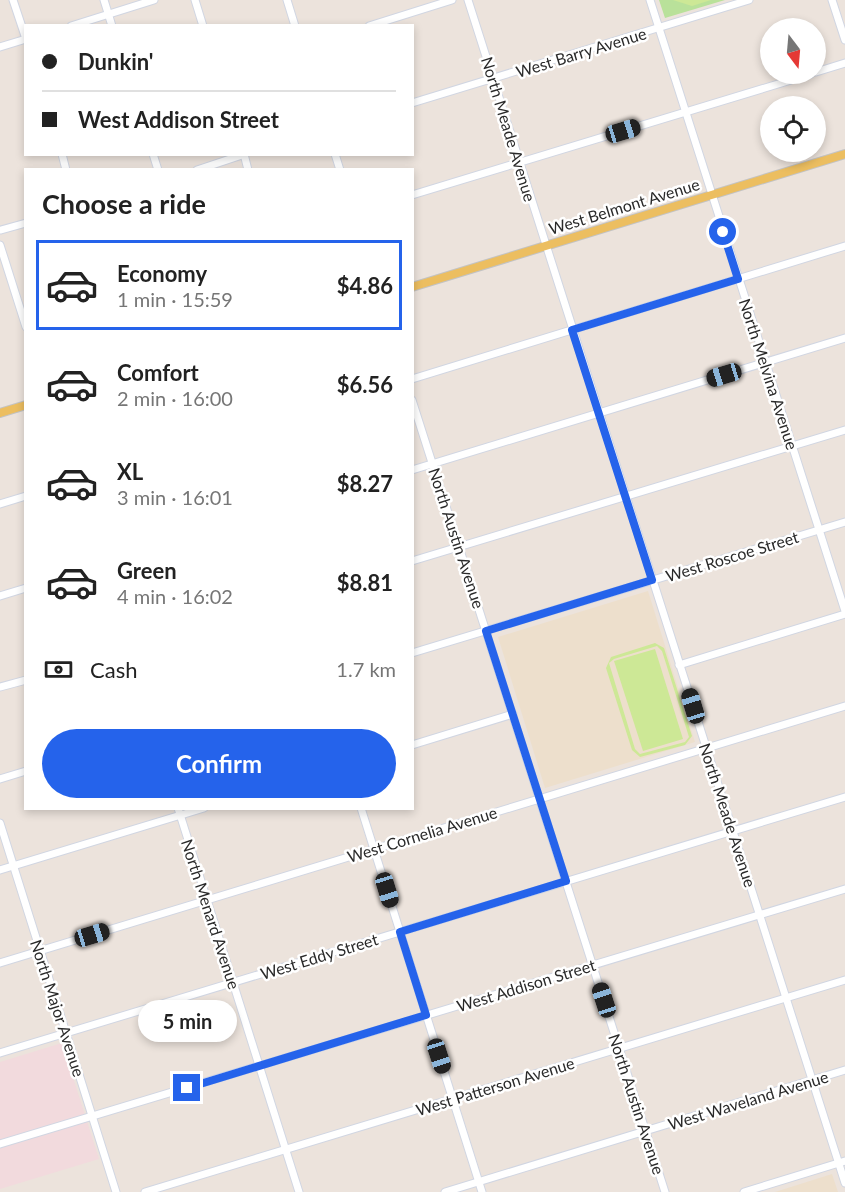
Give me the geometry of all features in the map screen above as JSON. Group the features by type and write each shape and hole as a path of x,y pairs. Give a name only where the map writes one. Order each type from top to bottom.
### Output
{"main road":[{"name":"West Belmont Avenue","path":"414,286 845,154"},
{"path":"0,413 24,406"}],"street":[{"path":"13,0 24,33"},
{"path":"104,0 112,24"},
{"path":"77,24 154,0"},
{"path":"195,0 202,24"},
{"path":"286,0 294,24"},
{"path":"375,24 452,0"},
{"name":"North Meade Avenue","path":"468,0 812,1080 842,1162 845,1183"},
{"name":"North Melvina Avenue","path":"650,0 845,613"},
{"name":"West Barry Avenue","path":"414,102 749,0"},
{"path":"832,0 845,40"},
{"path":"0,47 24,40"},
{"path":"826,69 845,63"},
{"path":"414,194 778,84"},
{"path":"202,168 241,156"},
{"path":"0,232 24,224"},
{"path":"0,245 24,321"},
{"path":"414,378 845,246"},
{"path":"414,469 845,338"},
{"name":"North Austin Avenue","path":"414,406 665,1192"},
{"path":"414,560 845,430"},
{"path":"0,504 24,497"},
{"name":"West Roscoe Street","path":"414,652 845,522"},
{"path":"0,596 24,589"},
{"path":"680,665 845,613"},
{"path":"0,687 24,681"},
{"name":"West Cornelia Avenue","path":"0,963 845,706"},
{"path":"414,744 513,714"},
{"path":"0,779 24,772"},
{"name":"West Eddy Street","path":"0,1053 845,797"},
{"path":"362,810 482,1192"},
{"path":"0,870 179,812"},
{"name":"North Menard Avenue","path":"179,812 299,1192"},
{"name":"North Major Avenue","path":"0,823 116,1192"},
{"name":"West Addison Street","path":"0,1144 845,889"},
{"name":"West Patterson Avenue","path":"146,1192 845,980"},
{"name":"West Waveland Avenue","path":"445,1192 845,1070"},
{"path":"744,1192 842,1162"}],"shaded area":[{"path":"648,591 695,742 545,788 498,637"},
{"path":"62,1043 99,1159 0,1189 0,1062"},
{"path":"832,1174 838,1192 775,1192"}],"green space":[{"path":"659,0 725,0 665,18"},
{"path":"673,0 711,0 692,6"},
{"path":"655,643 664,648 692,736 685,745 640,757 632,750 606,668 611,657","holes":["657,646 662,651 689,737 685,742 640,754 635,749 609,663 614,659"]},
{"path":"655,649 683,739 643,751 614,661"}],"route":[{"path":"187,1088 426,1015 400,932 566,881 486,631 652,580 572,330 738,279 723,232"}]}
